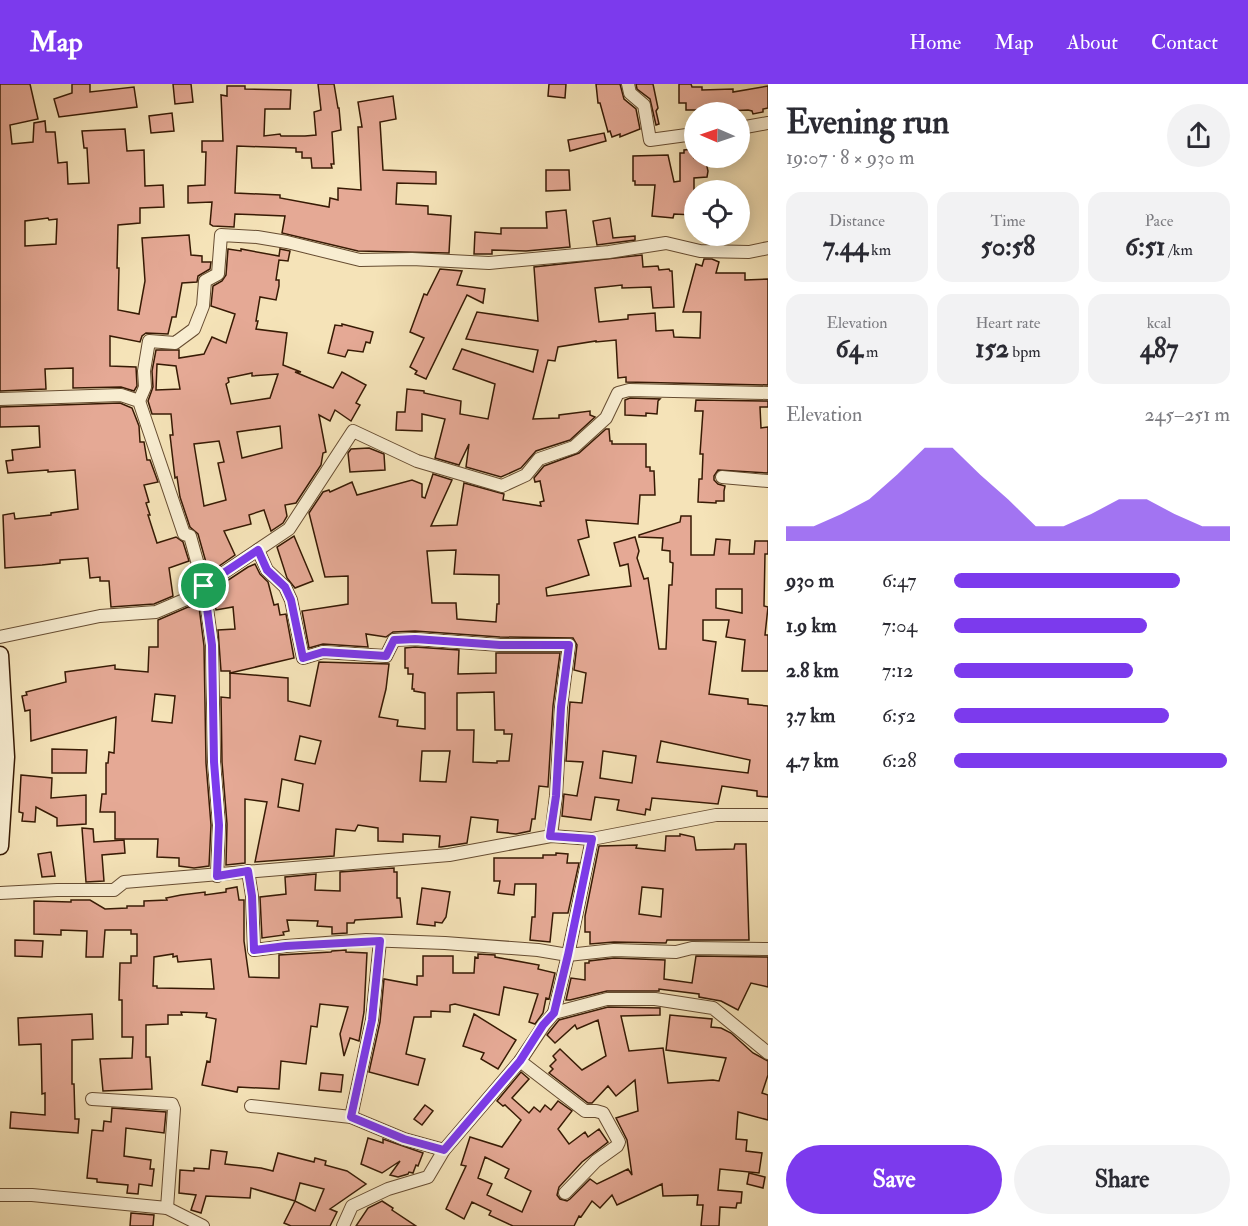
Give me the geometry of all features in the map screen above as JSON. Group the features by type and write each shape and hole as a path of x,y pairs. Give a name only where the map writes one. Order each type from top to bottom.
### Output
{"main road":[{"path":"0,655 6,758 0,846"}],"street":[{"path":"628,84 630,93 644,105 650,140 684,136"},
{"path":"750,126 768,123"},
{"path":"217,876 219,825 214,762 212,645 204,586 190,536 184,534 139,401 145,387 144,371 149,341 175,343 194,329 202,306 205,281 218,274 221,235 277,240 360,260 412,259 489,263 609,252 666,243 700,251 749,252 768,248"},
{"path":"0,637 100,616 156,612 198,594 204,586 288,529 353,430 417,461 502,486 526,475 539,459 574,447 606,418 618,393 629,390 768,393"},
{"path":"0,399 121,395 139,401"},
{"path":"722,477 768,481"},
{"path":"258,550 267,570 285,587 291,600 303,658 323,652 386,656 394,640 415,639 500,645 569,645 561,707 556,796 550,836"},
{"path":"0,893 114,890 124,882 449,855 550,836 592,839 716,815 768,815"},
{"path":"344,1226 352,1206 388,1189 428,1177 444,1150 520,1061 543,1025 554,1013 592,839"},
{"path":"248,871 252,896 254,950 380,941 445,943 499,949 538,950 568,955 614,951 676,952 692,948 768,949"},
{"path":"351,1117 372,1020 380,941"},
{"path":"554,1013 607,999 655,999 713,1008 768,1053"},
{"path":"520,1061 585,1111 603,1113 619,1142 617,1146 596,1161 566,1193"},
{"path":"92,1099 172,1104 174,1109 167,1208"},
{"path":"251,1106 351,1117 404,1139 444,1150"},
{"path":"0,1195 44,1196 167,1208 203,1226"}],"building":[{"path":"0,84 30,84 38,119 10,125 12,144 33,142 34,123 45,121 46,132 55,132 58,163 67,162 68,184 89,183 87,148 84,148 82,131 125,129 127,151 144,150 145,186 163,185 164,207 140,208 140,223 118,225 118,310 139,314 145,281 142,238 189,235 191,255 202,256 202,262 211,262 210,269 198,276 197,282 182,283 176,317 172,317 168,334 146,333 140,342 110,336 110,366 136,367 137,386 134,391 121,387 73,388 73,368 45,369 46,389 0,391","holes":["48,218 49,220 57,219 56,244 25,246 25,221"]},
{"path":"72,84 90,84 90,92 134,87 137,107 59,117 54,99 72,93"},
{"path":"173,84 191,84 193,102 175,104"},
{"path":"318,84 334,84 339,108 341,130 332,132 334,164 331,164 332,168 312,168 311,158 302,158 302,152 296,152 296,148 237,146 235,193 280,195 280,198 329,207 330,198 338,200 338,188 361,190 358,127 362,127 358,102 393,96 396,119 380,122 383,170 436,172 436,184 397,183 396,204 428,206 428,214 451,216 449,253 358,251 282,233 285,216 235,214 234,227 213,226 210,224 212,202 188,203 188,186 205,185 206,152 202,152 202,141 223,141 221,95 227,96 227,86 245,86 245,89 291,90 290,109 265,109 264,136 280,134 281,136 305,136 316,135 314,112 321,110"},
{"path":"549,84 566,84 565,98 548,96"},
{"path":"596,84 620,84 624,99 636,109 640,129 620,137 620,134 612,137 610,131 608,132 600,103 598,103"},
{"path":"636,84 653,84 659,124 656,125 650,99 637,89"},
{"path":"679,84 691,84 692,87 702,87 702,90 733,89 733,92 768,86 768,108 763,109 763,112 753,114 750,110 750,102 679,103"},
{"path":"172,113 174,131 151,133 149,116"},
{"path":"604,133 606,141 570,151 568,140"},
{"path":"680,153 684,153 684,168 707,168 707,177 684,180 684,214 674,214 673,218 652,216 655,185 635,185 633,156 668,155 674,182 680,181"},
{"path":"546,170 569,170 570,190 546,191"},
{"path":"566,210 570,247 526,251 492,250 492,254 474,254 475,232 501,234 501,228 547,228 546,212"},
{"path":"610,218 613,238 635,236 635,240 597,245 593,221"},
{"path":"228,249 279,256 280,249 290,251 288,261 279,260 276,280 279,280 279,286 276,300 260,297 256,329 287,333 283,365 301,372 295,372 333,388 342,372 366,385 356,403 360,405 351,421 335,410 330,421 319,415 326,452 323,453 321,465 296,503 285,505 287,516 283,523 271,531 264,510 249,515 251,524 224,531 235,555 209,573 198,534 190,527 180,497 177,477 175,478 170,435 173,435 171,414 152,414 148,401 153,387 152,371 156,350 179,350 179,358 204,354 212,337 226,343 235,314 211,306 213,286 222,281 226,275","holes":["157,364 176,366 180,389 156,390","252,373 252,376 278,374 270,398 231,404 226,384 229,382 228,378","280,426 282,448 242,458 237,432","219,441 224,462 218,463 226,500 204,506 194,444"]},
{"path":"642,255 643,267 658,266 659,270 672,271 674,307 653,308 651,287 622,288 622,285 595,288 599,322 628,319 628,315 655,313 656,331 673,330 674,337 700,338 701,312 683,312 696,264 702,266 704,259 712,259 719,262 716,273 745,273 745,280 768,279 768,385 626,382 626,377 618,378 616,340 596,341 558,347 555,361 548,360 533,419 559,418 559,415 590,411 590,415 595,417 570,440 536,451 521,468 501,477 466,467 469,444 459,465 435,458 445,419 422,414 422,431 396,430 397,412 405,412 407,389 461,401 460,414 488,419 495,384 453,369 462,349 533,372 538,350 466,339 477,312 538,321 534,267"},
{"path":"440,269 462,271 457,285 485,289 483,303 467,295 426,379 415,374 417,371 410,367 424,338 410,332 424,294 427,295"},
{"path":"342,324 373,332 370,343 366,342 363,352 348,350 345,357 328,353 335,325 342,326"},
{"path":"630,398 660,399 657,414 625,415 625,400"},
{"path":"696,400 768,401 768,407 760,407 761,428 768,427 768,473 718,470 714,480 725,486 724,501 716,501 716,503 698,502 699,479 702,479 703,454 700,454 703,411 695,411"},
{"path":"120,403 132,408 139,426 140,442 144,442 147,460 150,460 158,482 144,485 149,502 146,503 150,515 148,515 157,543 176,537 183,542 189,561 169,568 173,596 154,604 111,607 109,581 100,581 100,577 90,578 88,558 5,568 3,515 14,513 15,519 78,509 75,470 8,473 6,461 13,460 12,450 40,447 39,426 0,427 0,407"},
{"path":"606,429 609,429 612,444 646,444 646,467 654,471 655,495 640,495 638,524 586,520 589,537 578,540 589,575 546,588 547,596 631,586 628,564 620,566 614,543 635,537 639,551 637,558 644,579 648,578 659,649 666,649 669,585 672,585 673,563 670,562 670,551 662,550 663,538 639,537 639,535 680,522 681,516 691,516 691,555 714,555 716,539 730,540 729,554 754,554 755,541 768,541 768,554 765,554 764,606 768,607 765,635 768,635 768,671 742,671 745,640 726,637 729,620 703,620 703,640 716,642 709,694 748,699 748,704 768,706 768,797 757,796 757,791 722,786 718,804 652,798 650,810 646,809 645,815 617,810 619,800 595,797 591,820 562,816 564,794 577,796 583,762 566,761 570,702 582,703 586,673 574,670 577,645 573,638 500,637 415,631 393,632 386,637 366,634 368,647 323,644 309,648 302,611 348,604 348,576 325,577 309,513 323,492 329,490 330,492 352,482 357,495 412,480 422,484 422,497 425,498 433,474 452,480 431,526 457,525 464,483 504,494 503,500 541,506 540,502 544,501 540,481 535,482 534,478 544,466 579,453","holes":["456,550 454,574 499,575 499,604 497,604 496,622 457,619 456,603 432,603 427,551","716,589 742,589 742,613 716,608","661,741 750,760 748,773 657,762","603,751 636,756 632,783 600,778"]},
{"path":"369,448 384,454 385,470 350,472 348,453 351,449"},
{"path":"294,536 313,581 295,588 287,578 277,547"},
{"path":"255,564 260,574 268,582 274,605 278,604 280,615 286,614 294,658 230,673 230,671 221,671 218,630 235,629 233,607 216,610 213,590"},
{"path":"188,607 199,607 204,646 206,763 211,825 209,866 194,868 179,866 179,858 157,857 158,839 115,839 115,812 100,812 102,794 106,794 106,763 108,763 109,752 114,753 116,717 31,741 30,710 25,711 22,696 27,695 26,692 66,682 65,672 115,665 115,669 148,672 149,647 158,647 158,620","holes":["155,694 175,696 172,723 152,721"]},
{"path":"405,648 459,650 458,674 496,673 496,653 560,653 553,706 548,787 539,786 535,819 532,819 530,831 516,834 497,832 498,820 471,817 467,843 439,847 440,836 403,834 403,842 378,841 378,828 358,825 355,831 336,829 334,856 255,862 267,802 245,799 245,863 226,865 227,824 222,762 221,697 230,698 230,673 288,678 288,701 310,706 319,662 389,664 379,717 398,720 397,726 425,729 425,693 412,689 413,674 408,674 408,668 405,668","holes":["494,692 495,730 504,730 504,734 512,734 509,761 473,762 474,730 457,730 457,693","300,736 321,741 315,764 295,760","422,751 450,751 446,782 420,781","282,779 303,784 299,811 278,807"]},
{"path":"52,749 87,750 86,773 52,773"},
{"path":"21,775 52,778 51,798 86,795 86,824 57,826 57,818 36,807 35,822 22,821 23,813 19,812"},
{"path":"82,828 93,829 94,842 124,840 125,853 102,855 104,881 86,882"},
{"path":"680,834 694,837 696,850 734,849 735,844 746,844 749,940 667,940 666,943 590,944 590,932 585,932 585,916 599,846 637,845 636,848 665,851 666,836 680,836","holes":["642,887 663,889 661,917 639,914"]},
{"path":"51,852 55,876 42,877 38,854"},
{"path":"556,853 568,854 567,863 579,863 568,913 553,913 550,942 530,940 532,917 535,917 536,884 515,884 514,895 498,893 500,881 494,881 494,858 543,858 543,855 556,855"},
{"path":"394,868 394,872 397,872 397,898 400,898 402,917 355,920 354,923 347,923 347,933 332,934 332,927 317,926 318,921 287,920 289,931 283,932 284,935 262,938 260,897 286,894 285,877 316,874 315,890 340,891 340,872"},
{"path":"237,887 239,900 244,900 244,941 249,977 279,978 279,955 346,950 346,952 367,953 364,1012 359,1041 350,1038 344,1056 340,1034 348,1007 320,1004 317,1027 311,1026 306,1064 281,1061 279,1089 238,1087 237,1092 202,1085 207,1061 210,1062 216,1019 206,1017 207,1013 181,1012 182,1015 168,1015 168,1024 146,1025 146,1057 150,1057 152,1089 103,1091 100,1059 132,1058 133,1037 122,1037 122,1000 119,1000 120,963 131,963 131,956 137,956 137,934 131,934 131,930 105,930 103,957 86,957 87,931 61,930 61,935 34,934 34,901 90,900 105,909 127,908 127,906 144,906 144,901 167,900 166,898 205,892 205,895 226,892 226,889","holes":["173,954 173,957 177,956 178,962 211,959 214,989 157,988 153,986 154,957"]},
{"path":"422,888 450,892 446,917 442,923 435,922 435,926 417,924"},
{"path":"15,940 43,941 42,957 15,956"},
{"path":"478,954 495,955 495,957 539,965 538,969 555,973 549,999 546,998 543,1013 535,1024 529,1022 538,994 504,987 499,1015 455,1004 450,1005 450,1012 431,1011 431,1017 414,1017 406,1054 425,1059 418,1085 369,1072 380,1022 384,979 417,985 417,976 423,976 423,956 453,956 453,973 474,973 475,957 478,958"},
{"path":"696,956 768,957 768,987 751,983 738,1010 721,1001 699,997 699,994 659,989 659,991 607,991 566,1000 571,978 585,980 585,963 589,961 614,958 665,960 664,979 692,983"},
{"path":"608,1007 660,1008 660,1015 621,1016 629,1051 663,1048 668,1083 719,1081 726,1058 666,1050 670,1015 712,1019 711,1027 721,1028 731,1033 753,1053 768,1061 768,1075 762,1093 768,1095 768,1120 738,1112 736,1139 747,1140 746,1151 762,1153 759,1173 720,1169 718,1190 742,1192 741,1203 737,1203 736,1208 720,1207 719,1226 701,1226 703,1205 697,1205 698,1195 663,1196 662,1184 617,1205 612,1195 600,1208 592,1201 574,1226 513,1226 489,1215 491,1211 472,1202 464,1219 446,1209 466,1166 461,1165 470,1137 502,1147 521,1120 505,1105 497,1101 521,1072 529,1079 512,1098 529,1113 534,1107 540,1112 545,1105 551,1110 558,1101 572,1111 558,1129 569,1144 585,1132 588,1137 599,1129 608,1142 582,1162 559,1187 557,1195 560,1199 567,1201 570,1199 590,1179 597,1184 628,1169 632,1175 627,1140 616,1118 638,1111 635,1080 616,1096 608,1086 592,1103 588,1103 549,1073 553,1069 550,1066 556,1060 553,1056 560,1049 582,1070 606,1056 598,1020 577,1029 575,1025 555,1043 547,1035 559,1020","holes":["485,1157 509,1169 505,1178 531,1191 522,1212 487,1195 492,1184 478,1178"]},
{"path":"92,1014 93,1039 72,1040 72,1084 74,1084 75,1119 79,1119 78,1133 10,1128 11,1112 45,1115 45,1093 42,1094 41,1044 19,1045 18,1018"},
{"path":"474,1014 516,1040 498,1069 481,1059 484,1053 463,1046"},
{"path":"321,1073 343,1075 341,1092 319,1090"},
{"path":"425,1105 433,1111 422,1125 414,1119"},
{"path":"112,1108 166,1112 164,1133 126,1128 124,1156 151,1160 150,1169 154,1169 152,1186 139,1184 138,1194 127,1193 128,1185 97,1182 97,1179 87,1178 92,1130 103,1131 104,1121 111,1122"},
{"path":"368,1138 383,1143 383,1139 423,1153 418,1166 416,1165 413,1173 409,1172 398,1177 390,1175 400,1161 382,1173 361,1164"},
{"path":"211,1150 227,1152 225,1164 273,1171 278,1153 314,1162 315,1158 326,1161 325,1165 347,1171 366,1184 330,1209 337,1212 330,1226 291,1226 284,1223 295,1201 251,1188 250,1198 206,1196 201,1213 191,1210 196,1195 179,1193 180,1170 209,1169","holes":["300,1183 324,1189 315,1211 295,1201"]},
{"path":"749,1173 765,1177 763,1188 747,1184"},
{"path":"382,1201 416,1226 356,1226 368,1208"},
{"path":"131,1213 154,1215 153,1226 130,1226"}],"route":[{"path":"258,550 267,570 285,587 291,600 303,658 323,652 386,656 394,640 415,639 500,645 569,645 561,707 556,796 550,836 592,839 554,1013 543,1025 520,1061 444,1150 404,1139 351,1117 372,1020 380,941 366,940 254,950 252,896 248,871 217,876 219,825 214,762 212,645 204,586 258,550"}]}
